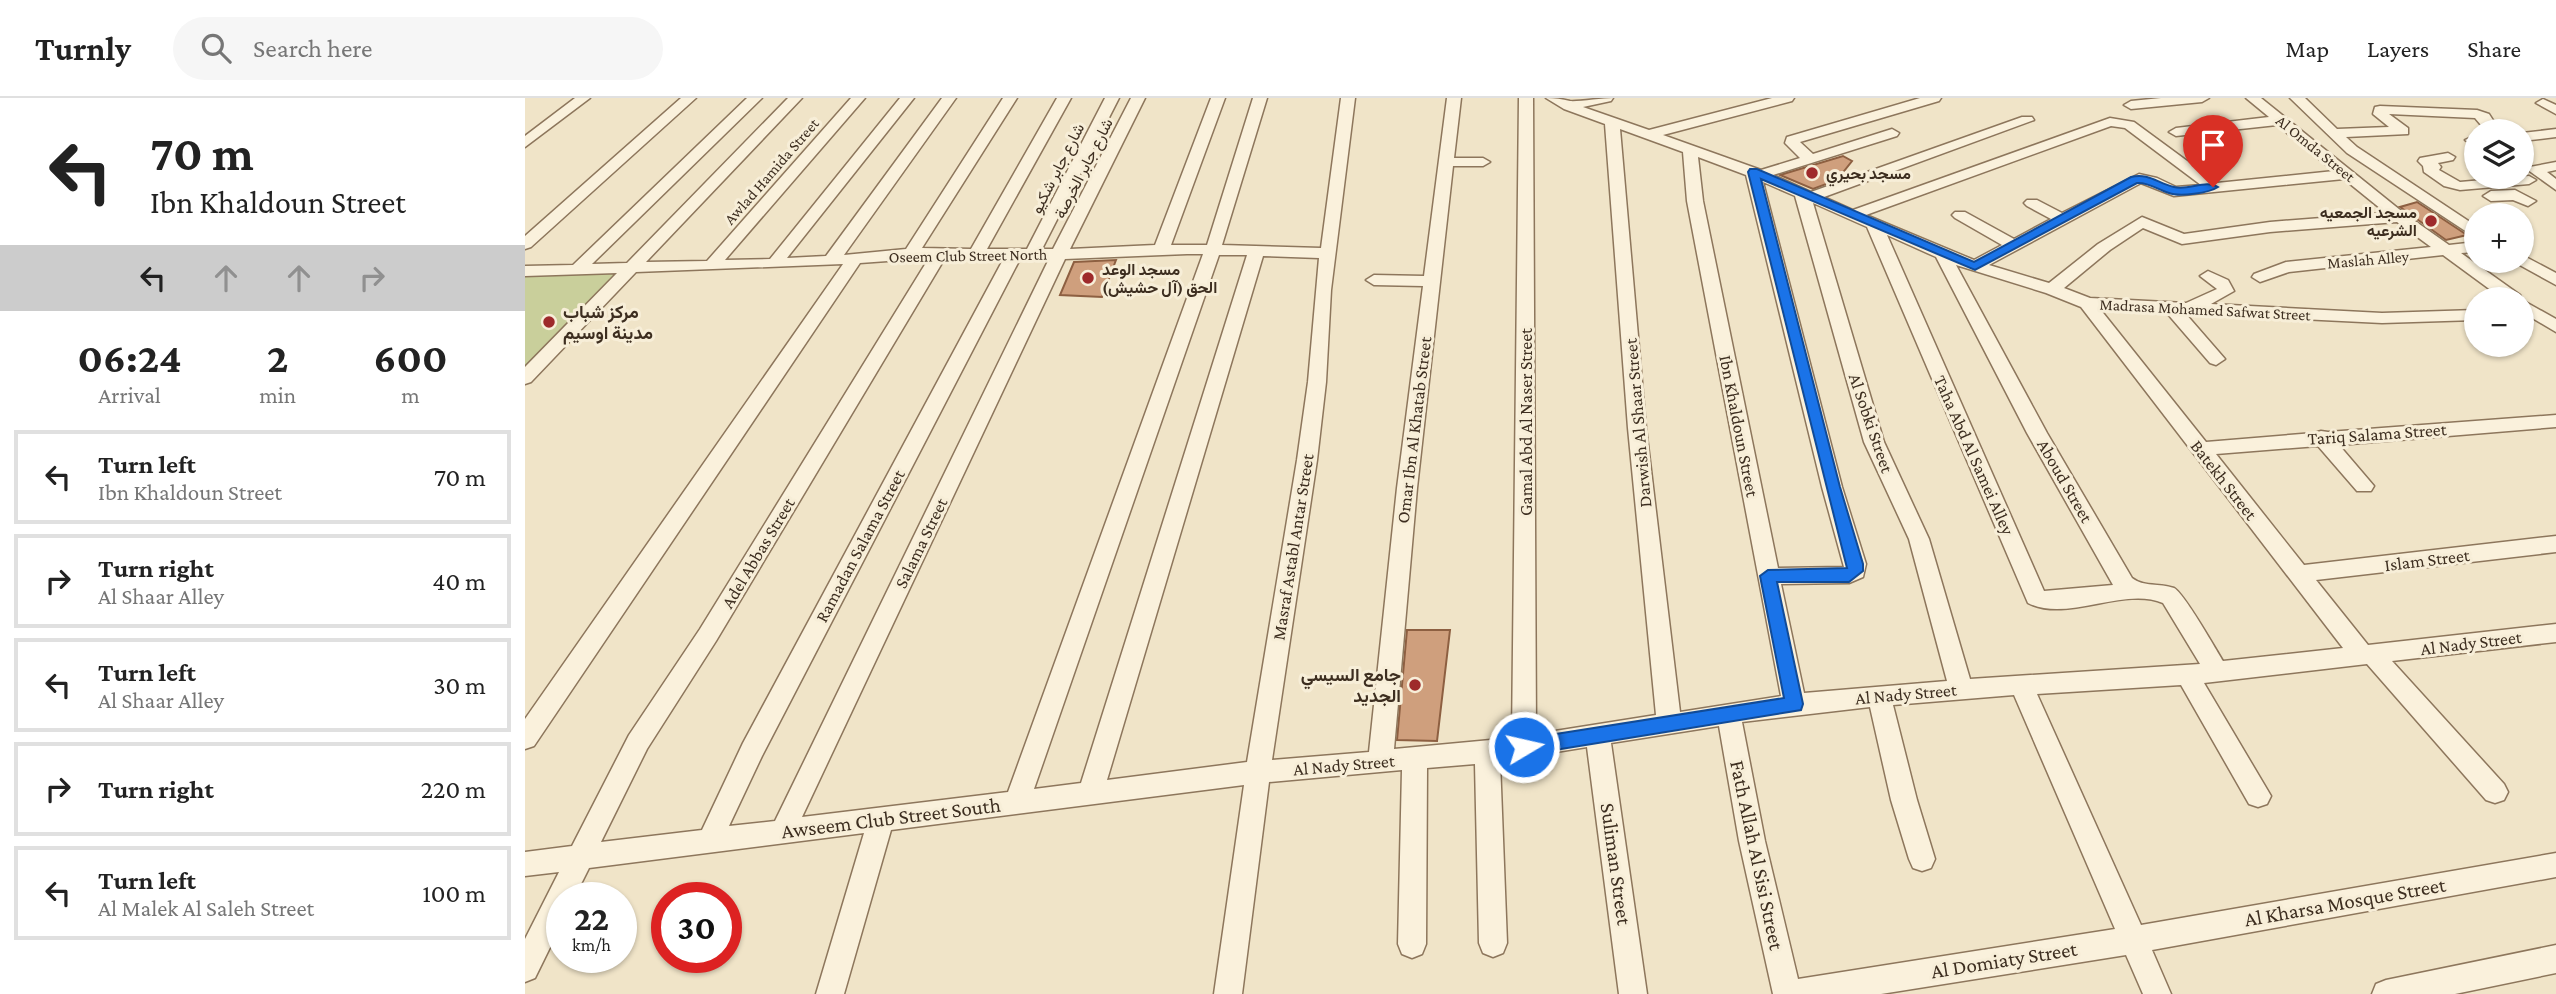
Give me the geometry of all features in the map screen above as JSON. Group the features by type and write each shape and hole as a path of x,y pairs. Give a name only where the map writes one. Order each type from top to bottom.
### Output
{"street":[{"path":"525,143 583,98"},
{"path":"525,244 689,98"},
{"path":"578,270 755,98"},
{"path":"525,378 795,98"},
{"name":"Awlad Hamida Street","path":"711,266 858,98"},
{"path":"774,264 907,98"},
{"path":"831,261 949,98"},
{"path":"911,253 1010,98"},
{"path":"977,254 1064,98"},
{"name":"شارع جابر شكيو","path":"1023,254 1112,98"},
{"name":"شارع جابر الخرصة","path":"1059,254 1138,98"},
{"path":"1161,250 1218,98"},
{"path":"1017,802 1213,250 1260,98"},
{"name":"Masraf Astabl Antar Street","path":"1228,994 1258,772 1307,460 1328,253 1348,98"},
{"name":"Omar Ibn Al Khatab Street","path":"1380,763 1406,501 1454,98"},
{"name":"Gamal Abd Al Naser Street","path":"1524,747 1526,98"},
{"name":"Madrasa Mohamed Safwat Street","path":"1553,98 1757,173 1975,266 2052,289 2088,303 2382,318 2464,315"},
{"path":"1569,106 1606,98"},
{"path":"1652,134 1787,98"},
{"path":"1809,158 1791,140 1934,98"},
{"path":"2131,105 2202,98"},
{"name":"Al Omda Street","path":"2253,98 2399,217 2497,287"},
{"name":"Al Omda Street","path":"2297,98 2352,150 2464,225"},
{"path":"2332,133 2403,131 2380,114 2381,110 2477,114 2485,119"},
{"path":"1807,195 2027,120"},
{"path":"2176,132 2282,120"},
{"name":"Darwish Al Shaar Street","path":"1612,121 1637,428 1669,724"},
{"path":"1864,218 2110,122 2129,125 2213,187"},
{"path":"1768,576 1849,575 1855,571 1855,564 1832,487 1757,173 1892,133"},
{"path":"2534,136 2556,134"},
{"name":"Ibn Khaldoun Street","path":"1690,148 1695,201 1794,704"},
{"path":"2322,152 2352,150"},
{"path":"2448,158 2425,161 2434,167 2429,169 2449,183 2464,186"},
{"path":"1448,162 1483,162"},
{"path":"2556,166 2535,170 2556,186"},
{"path":"1975,266 2139,178 2174,191 2349,174"},
{"path":"2470,189 2479,196"},
{"name":"Al Sobki Street","path":"1807,195 1874,442 1919,539 1961,690"},
{"path":"2423,199 2515,195 2528,201"},
{"path":"2032,204 2063,219"},
{"path":"1960,215 2014,245"},
{"path":"2052,289 2104,247 2142,222 2182,239 2399,217"},
{"name":"Taha Abd Al Samei Alley","path":"1864,218 2036,597 2044,601 2133,591"},
{"name":"Maslah Alley","path":"2260,277 2286,267 2464,249"},
{"name":"Oseem Club Street North","path":"525,271 774,264 854,260 911,253 1059,254 1161,250 1328,253"},
{"path":"1090,793 1256,251"},
{"name":"Adel Abbas Street","path":"525,968 638,742 708,635 940,253"},
{"name":"Aboud Street","path":"1942,253 2037,432 2124,584 2133,591"},
{"name":"Ramadan Salama Street","path":"710,840 752,751 1023,254"},
{"name":"Salama Street","path":"783,831 1059,254"},
{"path":"525,739 854,260"},
{"path":"2534,264 2556,266"},
{"path":"2534,267 2556,280"},
{"path":"2189,308 2226,291 2222,284 2208,276"},
{"path":"1374,280 1432,281"},
{"name":"Batekh Street","path":"2088,303 2298,574 2367,655 2495,792"},
{"path":"2171,307 2216,359"},
{"path":"2534,315 2556,327"},
{"name":"Tariq Salama Street","path":"2199,449 2556,421"},
{"path":"2321,438 2364,486"},
{"name":"Islam Street","path":"2298,574 2556,544"},
{"path":"2133,591 2158,591 2171,597 2217,672"},
{"name":"Al Nady Street","path":"1258,772 1487,752 1794,704 2187,675 2556,633"},
{"path":"2187,675 2257,796"},
{"path":"2022,686 2157,994"},
{"path":"1879,696 1921,859"},
{"name":"Fath Allah Al Sisi Street","path":"1729,715 1752,841 1789,994"},
{"name":"Suliman Street","path":"1598,735 1633,994"},
{"path":"1487,752 1493,943"},
{"path":"1412,944 1415,760"},
{"name":"Awseem Club Street South","path":"525,864 1258,772"},
{"path":"830,994 881,819"},
{"name":"Al Kharsa Mosque Street","path":"2133,940 2556,865"},
{"name":"Al Domiaty Street","path":"1789,994 2133,940"},
{"path":"2386,994 2556,959"}],"green space":[{"name":"مركز شباب مدينة اوسيم","path":"624,270 525,371 525,273"}],"building":[{"name":"مسجد بحيري","path":"1843,156 1852,161 1837,180 1813,189 1780,175"},
{"name":"مسجد الجمعيه الشرعيه","path":"2417,202 2464,233 2464,236 2446,240 2400,207"},
{"name":"مسجد الوعد الحق (آل حشيش)","path":"1116,260 1102,297 1060,295 1074,262"},
{"name":"جامع السيسي الجديد","path":"1407,630 1450,630 1437,741 1397,740"}],"place":[{"name":"مسجد بحيري","path":"1812,173"},
{"name":"مسجد الجمعيه الشرعيه","path":"2431,221"},
{"name":"مسجد الوعد الحق (آل حشيش)","path":"1088,278"},
{"name":"مركز شباب مدينة اوسيم","path":"549,322"},
{"name":"جامع السيسي الجديد","path":"1415,685"}],"route":[{"path":"1524,747 1794,704 1768,576 1840,576 1855,571 1753,172 1975,266 2139,178 2152,181 2169,191 2213,187"}]}
